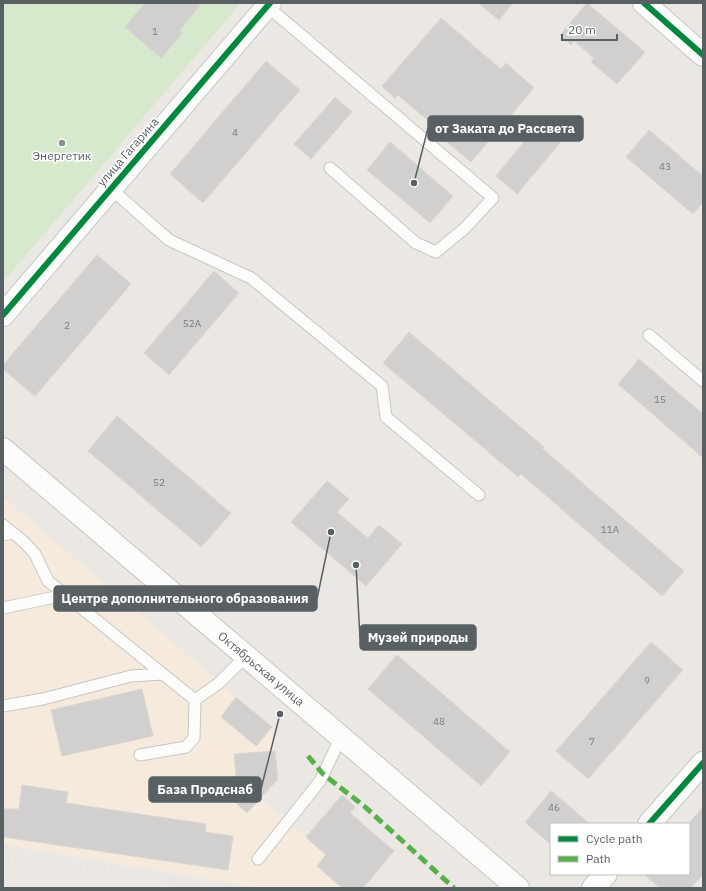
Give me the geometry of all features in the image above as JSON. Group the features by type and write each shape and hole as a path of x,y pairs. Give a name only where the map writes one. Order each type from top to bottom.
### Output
{"main road":[{"path":"644,3 703,55"},
{"name":"улица Гагарина","path":"3,315 269,5"},
{"name":"Октябрьская улица","path":"3,449 518,888"},
{"path":"650,823 703,763"},
{"path":"593,888 605,875"}],"lane":[{"path":"269,5 493,198 464,229 436,252 416,243 330,168"},
{"path":"111,189 169,240 251,278 382,386 386,417 479,495"},
{"path":"649,335 703,381"},
{"path":"3,525 8,534 24,542 35,554 48,581 195,700"},
{"path":"3,608 64,595"},
{"path":"195,700 219,682 246,656"},
{"path":"3,706 43,699 131,676 163,674"},
{"path":"140,755 186,747 194,738 195,700"},
{"path":"258,859 320,781 341,737"}],"shaded area":[{"path":"3,497 272,727 277,780 260,799 306,837 342,795 355,807 350,813 394,851 363,888 257,888 3,844"}],"green space":[{"name":"Энергетик","path":"3,3 241,3 3,282"}],"building":[{"path":"145,3 202,3 180,30 183,33 161,58 125,27"},
{"path":"478,3 513,3 499,20"},
{"path":"587,3 645,52 617,84 591,62 594,58 574,41 571,45 560,35"},
{"path":"441,18 501,69 506,63 534,88 471,162 442,138 445,135 398,95 395,98 382,86"},
{"path":"266,61 300,90 203,203 170,174"},
{"path":"335,97 352,112 311,159 294,144"},
{"path":"542,120 564,138 517,194 496,176"},
{"path":"649,130 703,176 703,202 693,214 626,157"},
{"path":"390,142 453,196 430,223 367,170"},
{"path":"97,255 131,284 35,396 3,369 3,365"},
{"path":"214,271 239,293 169,375 144,353"},
{"path":"409,332 544,447 542,448 684,571 662,596 521,474 518,477 383,363"},
{"path":"639,359 703,414 703,458 618,384"},
{"path":"117,416 231,513 201,547 88,451"},
{"path":"327,481 349,499 337,512 368,538 379,525 402,544 366,586 291,522"},
{"path":"651,642 683,670 588,779 556,751"},
{"path":"397,655 510,752 481,786 368,689"},
{"path":"142,689 153,736 62,756 51,710"},
{"path":"236,697 272,727 256,746 221,717"},
{"path":"275,751 278,779 247,813 211,780 236,777 234,754"},
{"path":"22,785 68,792 66,803 206,824 205,832 233,836 228,870 3,837 3,809 19,809"},
{"path":"551,791 589,823 550,823 550,844 525,822"},
{"path":"342,795 355,807 350,813 394,851 363,888 342,888 317,866 326,855 306,837"},
{"path":"703,807 703,874 691,888 660,888 644,875 690,875 689,823"}],"railway":[{"path":"3,858 93,867 207,888"}],"marked path":[{"path":"308,756 323,774 364,806 454,888"}],"cycle path":[{"path":"3,315 270,3"},
{"path":"644,3 703,55"},
{"path":"650,823 703,763"}],"place":[{"name":"Энергетик","path":"62,143"},
{"name":"от Заката до Рассвета","path":"414,183"},
{"name":"Центре дополнительного образования","path":"331,532"},
{"name":"Музей природы","path":"356,565"},
{"name":"База Продснаб","path":"280,714"}]}
